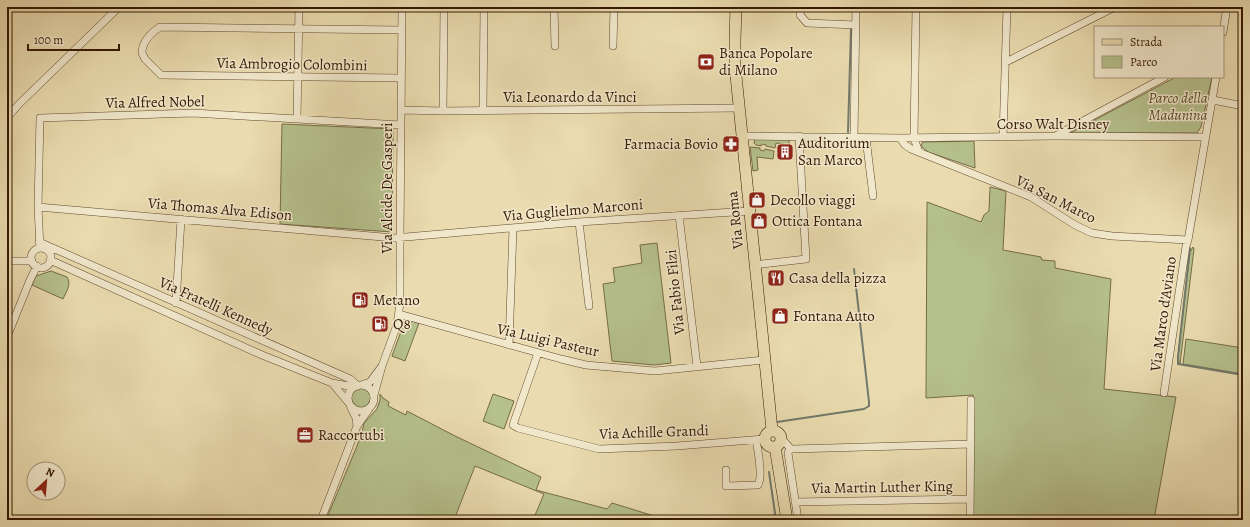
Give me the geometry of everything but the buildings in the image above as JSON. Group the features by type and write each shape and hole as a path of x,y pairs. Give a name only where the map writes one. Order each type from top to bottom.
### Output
{"main road":[{"name":"Via Roma","path":"736,7 735,66 754,265 772,430"},
{"path":"778,443 769,446 761,440 772,430 780,434 778,443 787,520"}],"street":[{"path":"7,118 19,104 119,7"},
{"path":"297,119 299,7"},
{"name":"Via Alcide De Gasperi","path":"374,395 382,366 398,325 400,314 402,7"},
{"path":"443,111 444,7"},
{"path":"483,110 484,7"},
{"path":"554,7 555,46"},
{"path":"613,46 614,7"},
{"path":"801,7 800,15 807,23 856,25"},
{"path":"854,138 856,7"},
{"path":"916,7 914,138 919,152"},
{"path":"1003,137 1007,7"},
{"path":"1006,62 1115,7"},
{"path":"1224,26 1226,7"},
{"name":"Via Ambrogio Colombini","path":"299,29 160,27 145,41 142,53 145,59 158,74 161,75 401,78"},
{"path":"299,29 402,30"},
{"path":"1055,136 1164,78"},
{"name":"Via Marco d'Aviano","path":"1164,393 1186,246 1216,78"},
{"path":"1213,100 1243,106"},
{"name":"Via Leonardo da Vinci","path":"401,110 443,111 739,108"},
{"name":"Via Alfred Nobel","path":"39,245 38,207 40,118 193,114 401,124"},
{"path":"742,136 900,138"},
{"path":"754,265 806,259 799,136"},
{"name":"Corso Walt Disney","path":"900,138 1055,136 1206,137"},
{"path":"866,138 873,196"},
{"name":"Via San Marco","path":"900,138 905,145 919,152 1030,197 1075,225 1092,233 1112,236 1188,240"},
{"name":"Via Thomas Alva Edison","path":"38,207 400,237"},
{"name":"Via Guglielmo Marconi","path":"400,237 579,222 749,211"},
{"name":"Via Fabio Filzi","path":"679,215 696,366"},
{"path":"176,303 182,219"},
{"path":"579,222 589,306"},
{"path":"509,345 513,228"},
{"path":"7,261 32,261 37,266 45,266 50,260 50,254 39,245 32,254 32,261"},
{"name":"Via Fratelli Kennedy","path":"39,245 350,379 359,385"},
{"name":"Via Fratelli Kennedy","path":"50,260 262,355 332,383 349,386 359,385"},
{"path":"7,337 37,266"},
{"name":"Via Luigi Pasteur","path":"400,314 538,353 586,364 655,371 764,360"},
{"name":"Via Achille Grandi","path":"538,353 513,424 518,428 599,449 677,446 761,440"},
{"name":"Via Alcide De Gasperi","path":"359,385 370,382 382,366"},
{"name":"Via Fratelli Kennedy","path":"332,383 349,404"},
{"path":"321,520 357,426 374,403 374,395 371,389 359,385 349,393 349,404 356,418 357,426"},
{"path":"970,520 971,400"},
{"path":"349,404 357,411 362,412 369,409"},
{"path":"726,470 726,486 758,486 760,482 759,460 761,440"},
{"path":"778,443 794,449 971,444"},
{"path":"790,448 788,453 798,520"},
{"name":"Via Martin Luther King","path":"795,502 970,499"}],"green space":[{"name":"Parco della Madunina","path":"1174,78 1212,78 1201,127 1197,133 1070,133"},
{"path":"282,124 393,129 392,232 280,224"},
{"path":"755,139 789,139 789,145 776,143 775,148 762,144 761,146 754,143"},
{"path":"974,141 975,168 928,152 921,145 923,142"},
{"path":"750,147 760,148 760,150 764,151 765,149 774,151 773,159 757,157 758,170 753,171"},
{"path":"990,187 1006,191 1003,250 1041,257 1042,260 1055,261 1055,268 1111,279 1104,389 1176,397 1154,520 973,520 973,395 926,398 927,202 981,222 984,215 989,211"},
{"path":"657,243 671,363 654,365 612,361 603,284 615,282 613,268 642,263 640,245"},
{"path":"1193,247 1194,249 1180,364 1178,356 1190,252"},
{"path":"51,271 67,277 69,282 68,288 63,299 32,285 36,276"},
{"path":"408,320 419,323 405,361 392,356 404,323"},
{"path":"1186,339 1243,348 1243,374 1183,364"},
{"path":"361,388 368,391 371,398 368,405 361,408 354,405 351,398 354,391"},
{"path":"380,394 389,402 388,406 406,415 407,411 455,436 541,477 536,490 607,509 612,503 667,520 533,520 544,494 475,466 454,520 326,520 357,446 364,423 377,409"},
{"path":"493,394 514,401 504,429 483,421"}],"waterway":[{"path":"848,132 851,29"},
{"path":"1190,248 1178,364 1243,375"},
{"path":"777,422 864,409 869,406 854,269"},
{"path":"769,472 776,520"}],"place":[{"name":"Banca Popolare di Milano","path":"706,62"},
{"name":"Farmacia Bovio","path":"731,144"},
{"name":"Auditorium San Marco","path":"785,152"},
{"name":"Decollo viaggi","path":"757,200"},
{"name":"Ottica Fontana","path":"759,221"},
{"name":"Casa della pizza","path":"776,278"},
{"name":"Metano","path":"360,300"},
{"name":"Fontana Auto","path":"780,316"},
{"name":"Q8","path":"380,324"},
{"name":"Raccortubi","path":"305,435"}]}
